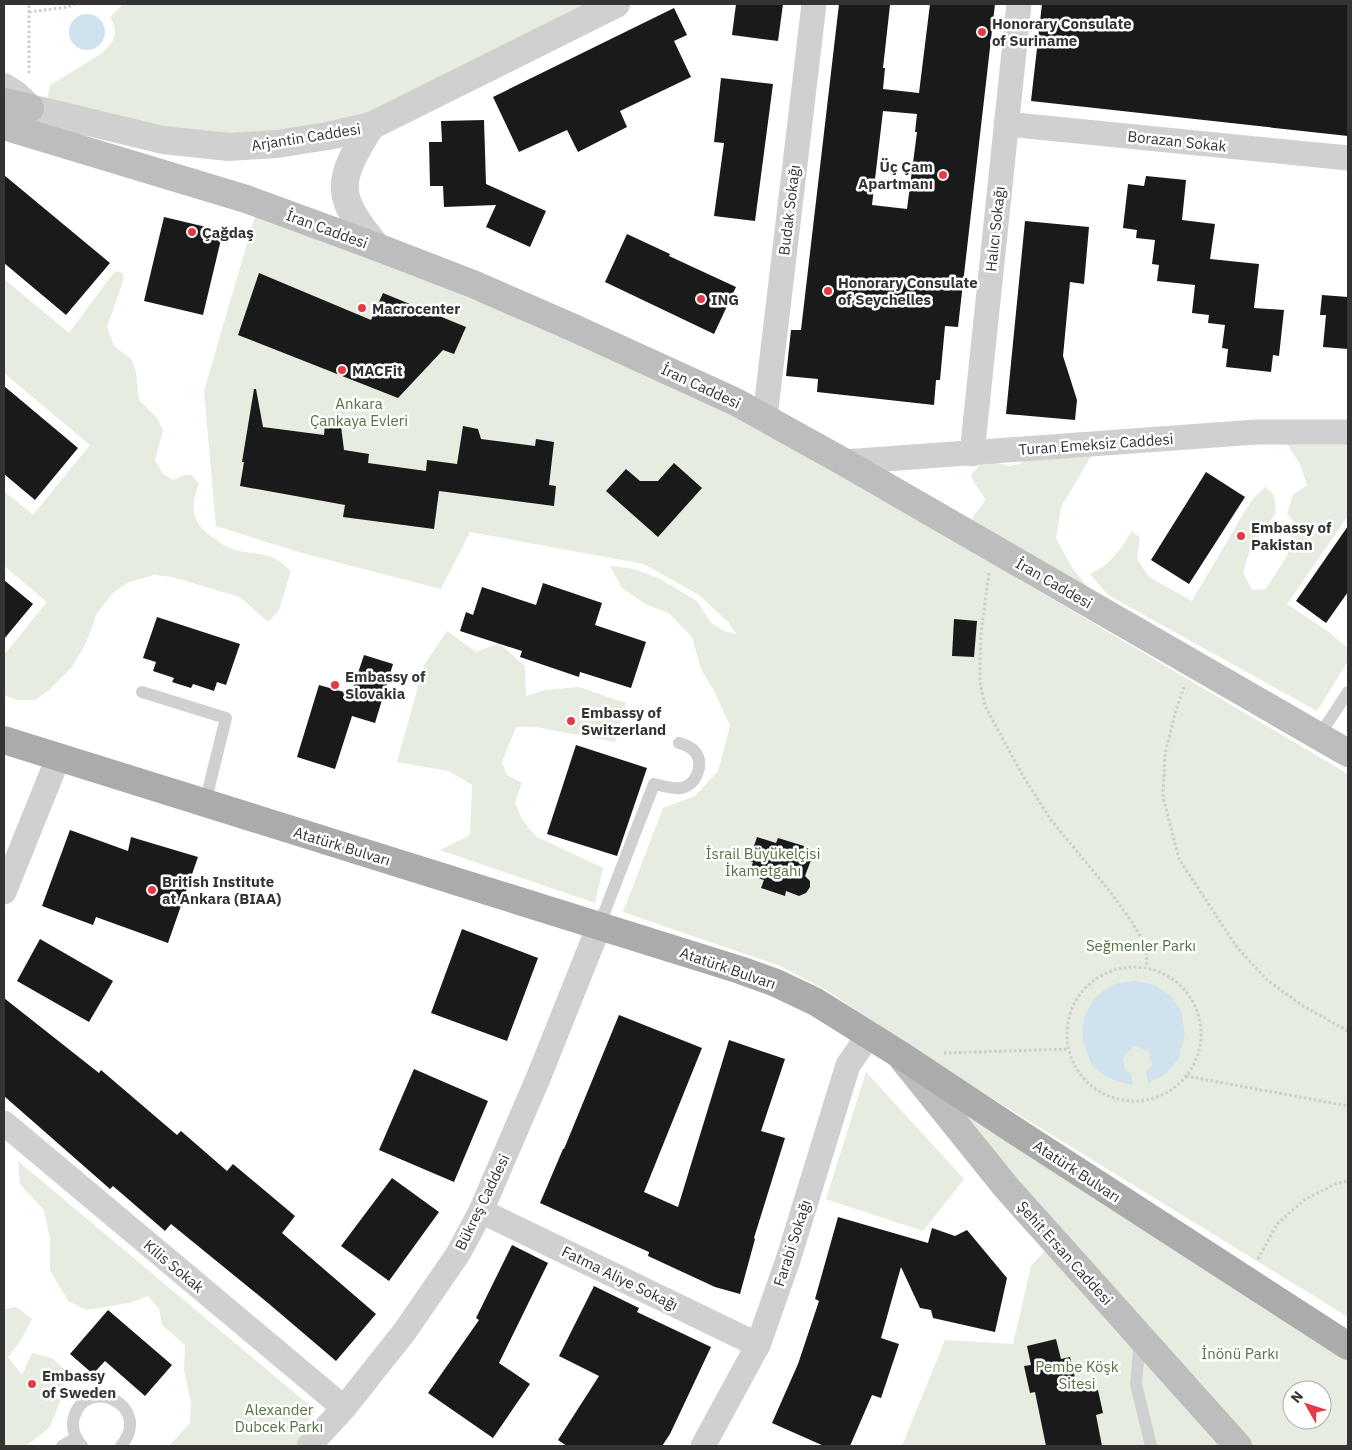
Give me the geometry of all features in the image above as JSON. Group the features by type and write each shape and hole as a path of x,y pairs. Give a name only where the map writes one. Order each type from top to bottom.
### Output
{"main road":[{"name":"İran Caddesi","path":"4,126 246,199 377,247 473,284 736,402 844,462 1348,753"},
{"name":"Atatürk Bulvarı","path":"4,740 740,970 776,983 816,1002 899,1054 1348,1346"},
{"name":"Atatürk Bulvarı","path":"4,750 46,754"},
{"name":"Şehit Ersan Caddesi","path":"899,1054 962,1135 1006,1187 1238,1446"}],"street":[{"name":"Budak Sokağı","path":"765,417 814,4"},
{"name":"Halıcı Sokağı","path":"972,454 1019,4"},
{"name":"Arjantin Caddesi","path":"21,105 163,140 229,147 277,144 328,136 371,126 608,6"},
{"path":"4,87 15,94 21,105"},
{"name":"Borazan Sokak","path":"1006,124 1348,158"},
{"path":"371,126 351,160 344,189 350,211 357,223 377,247"},
{"name":"Turan Emeksiz Caddesi","path":"844,462 1256,432 1348,432"},
{"path":"4,892 46,754"},
{"name":"Bükreş Caddesi","path":"309,1446 344,1408 405,1331 458,1254 481,1211 539,1076 599,926"},
{"name":"Farabi Sokağı","path":"703,1446 758,1345 788,1260 848,1065 869,1035"},
{"name":"Kilis Sokak","path":"4,1123 344,1408"},
{"name":"Fatma Aliye Sokağı","path":"481,1211 758,1345"}],"lane":[{"path":"142,692 226,718 205,803"},
{"path":"1318,736 1348,692"},
{"path":"4,730 46,754"},
{"path":"599,926 654,784 674,788 684,787 693,782 698,773 700,763 696,754 689,746 679,743"},
{"path":"1141,1337 1136,1384 1151,1446"},
{"path":"62,1446 79,1442 72,1422 81,1404 98,1396 116,1400 128,1413 130,1432 121,1446"}],"path":[{"path":"21,105 29,4"},
{"path":"29,12 75,4"},
{"path":"993,548 981,632 980,682 986,706 1023,776 1051,820 1108,889 1132,922 1146,947 1147,967"},
{"path":"1193,663 1176,710 1166,754 1163,797 1179,859 1236,946 1267,980 1303,1006 1348,1031"},
{"path":"1125,967 1147,967 1168,975 1186,991 1197,1010 1201,1033 1197,1056 1186,1076 1170,1090 1150,1099 1129,1101 1108,1096 1090,1085 1076,1069 1068,1049 1066,1027 1073,1005 1085,987 1103,974 1125,967"},
{"path":"938,1053 1068,1049"},
{"path":"1186,1076 1348,1106"},
{"path":"1246,1281 1277,1224 1304,1200 1335,1184 1348,1181"}],"green space":[{"path":"123,4 603,4 371,126 277,144 45,111 50,85 95,58 113,41 115,34 114,26 110,17"},
{"name":"Seğmenler Parkı","path":"256,213 475,295 757,424 1348,774 1348,1317 928,1059 828,991 780,966 623,912 663,808 695,796 718,771 730,726 714,691 701,669 692,637 669,613 647,605 622,588 610,566 634,569 660,579 697,601 711,623 724,631 736,634 728,622 699,595 644,564 470,532 441,589 302,553 216,526 204,391"},
{"path":"117,271 122,273 124,278 107,327 114,346 131,359 136,372 139,400 157,418 163,430 155,460 163,474 173,480 185,475 192,475 199,484 194,502 195,517 203,529 210,535 232,549 276,559 291,571 279,610 268,622 240,597 172,577 154,575 129,582 113,593 97,613 86,643 72,667 49,690 35,700 17,700 4,695 4,655 47,602 4,566 4,491 33,515 90,445 4,373 4,279 69,333 111,276"},
{"path":"1348,442 1348,516 1287,604 1326,630 1348,648 1348,661 1317,711 1108,595 1090,574 1097,571 1114,556 1132,531 1140,538 1137,559 1149,577 1192,601 1251,501 1265,487 1274,495 1276,513 1251,547 1243,572 1252,590 1266,589 1288,554 1294,522 1287,514 1293,495 1307,485 1300,464 1287,444"},
{"path":"1099,443 1061,507 1056,539 1073,569 1111,616 971,527 975,514 985,499 971,475 981,463 993,462 1009,466 1020,464 1030,457"},
{"path":"447,631 476,652 499,643 525,666 526,696 545,690 579,687 626,703 615,742 536,727 516,727 502,762 507,775 522,783 515,802 522,819 535,836 603,868 595,903 440,850 470,835 472,785 449,771 397,762 424,665"},
{"path":"899,1054 1348,1346 1348,1446 902,1446 945,1340 1013,1344 1031,1266 1054,1241"},
{"path":"866,1072 964,1179 923,1231 826,1199"},
{"name":"Alexander Dubcek Parkı","path":"18,1161 315,1410 295,1446 169,1446 190,1423 191,1404 184,1369 185,1345 162,1325 159,1309 148,1296 129,1303 86,1310 68,1301 50,1270 50,1239 44,1210 20,1184"},
{"path":"16,1307 32,1319 21,1340 8,1357 22,1375 32,1353 52,1358 68,1373 61,1399 50,1427 26,1446 4,1446 4,1309"}],"water":[{"path":"87,14 94,15 100,19 104,25 104,39 100,45 94,49 87,50 80,49 74,45 70,39 69,32 70,25 74,19 80,15"},
{"path":"1136,981 1155,985 1171,996 1181,1011 1185,1034 1179,1058 1165,1075 1148,1083 1146,1072 1152,1065 1149,1051 1134,1046 1123,1058 1125,1071 1131,1073 1133,1085 1112,1079 1094,1067 1082,1036 1085,1016 1095,998 1115,984"}],"building":[{"path":"736,4 783,4 778,41 732,35"},
{"path":"839,4 890,5 883,68 885,68 883,89 919,93 930,4 995,4 958,327 945,326 940,380 936,380 934,405 817,392 818,379 786,376 791,330 801,330","holes":["883,111 917,114 915,132 917,132 907,209 872,205"]},
{"path":"1042,4 1348,4 1348,136 1031,101"},
{"path":"674,8 687,35 674,41 691,77 620,111 627,127 578,152 567,130 519,152 493,97"},
{"path":"721,78 773,84 755,221 714,216 724,143 714,142"},
{"path":"484,120 486,184 546,211 530,247 486,227 496,205 444,207 443,186 430,186 429,142 442,142 441,121"},
{"path":"4,175 110,263 66,315 4,263"},
{"path":"1146,176 1186,180 1182,220 1215,224 1210,259 1259,264 1254,308 1284,310 1279,356 1273,355 1271,372 1226,367 1228,349 1222,348 1225,325 1208,323 1209,315 1192,313 1195,285 1157,281 1159,265 1152,264 1155,240 1136,238 1137,230 1123,228 1128,184 1144,186"},
{"path":"164,217 223,231 203,315 144,301"},
{"path":"1025,221 1089,227 1084,284 1070,282 1063,356 1077,400 1075,420 1006,414"},
{"path":"627,234 736,287 714,334 605,282"},
{"path":"259,273 371,320 383,293 466,327 454,354 443,350 398,398 238,335"},
{"path":"1322,295 1348,297 1348,349 1323,347 1326,315 1320,315"},
{"path":"4,386 78,448 35,500 4,474"},
{"path":"254,389 256,389 263,427 324,435 325,424 341,426 344,450 369,454 368,463 426,471 427,460 457,464 463,426 478,429 481,439 535,446 536,439 554,442 549,485 556,486 554,506 439,491 434,529 343,517 345,505 240,486"},
{"path":"674,463 702,488 658,537 606,491 626,469 640,481 658,481"},
{"path":"1206,472 1245,497 1189,584 1151,560"},
{"path":"1348,526 1348,592 1326,623 1296,601"},
{"path":"4,580 33,604 4,639"},
{"path":"543,583 602,603 595,625 646,642 631,688 580,672 579,677 520,657 522,651 460,631 466,612 473,615 482,587 536,605"},
{"path":"157,617 240,644 226,685 217,682 214,691 193,684 191,688 172,682 174,678 153,671 156,662 143,658"},
{"path":"954,619 977,621 974,657 952,656"},
{"path":"364,655 393,664 375,723 352,716 335,769 297,757 319,685 351,694"},
{"path":"576,745 647,768 617,856 547,834"},
{"path":"70,830 128,851 131,837 198,857 168,943 96,917 93,925 42,906"},
{"path":"757,837 776,843 778,838 804,846 801,856 811,860 805,876 810,881 810,887 806,893 799,896 786,891 785,896 761,888 764,880 749,875 753,862 749,861"},
{"path":"462,929 538,958 507,1041 431,1013"},
{"path":"40,939 113,981 89,1022 17,981"},
{"path":"4,998 99,1073 101,1070 177,1135 181,1131 227,1171 233,1164 295,1216 282,1233 376,1314 336,1361 171,1224 165,1231 113,1186 110,1189 4,1096"},
{"path":"619,1015 702,1048 644,1192 678,1207 729,1040 785,1059 761,1131 785,1138 754,1238 740,1294 715,1287 648,1256 649,1252 540,1203"},
{"path":"414,1069 488,1101 454,1182 379,1150"},
{"path":"392,1178 439,1212 389,1281 341,1246"},
{"path":"838,1217 928,1243 932,1228 955,1236 967,1230 1007,1278 995,1332 933,1318 931,1310 920,1308 901,1267 881,1338 899,1344 881,1398 872,1395 850,1446 824,1446 772,1423 798,1364 819,1301 815,1299"},
{"path":"512,1245 548,1263 499,1363 530,1384 493,1438 428,1393 479,1320 476,1318"},
{"path":"594,1286 639,1308 637,1312 711,1347 670,1434 662,1446 567,1446 558,1440 599,1376 559,1356"},
{"path":"108,1310 172,1365 145,1396 105,1361 93,1374 70,1354"},
{"path":"1056,1339 1061,1359 1070,1357 1076,1382 1091,1379 1093,1391 1098,1390 1103,1413 1096,1415 1102,1446 1046,1446 1035,1392 1030,1393 1024,1366 1031,1365 1027,1346"}],"place":[{"name":"Honorary Consulate of Suriname","path":"982,32"},
{"name":"Üç Çam Apartmanı","path":"943,175"},
{"name":"Çağdaş","path":"192,232"},
{"name":"Honorary Consulate of Seychelles","path":"828,291"},
{"name":"ING","path":"701,299"},
{"name":"Macrocenter","path":"362,308"},
{"name":"MACFit","path":"342,370"},
{"name":"Embassy of Pakistan","path":"1241,536"},
{"name":"Embassy of Slovakia","path":"335,685"},
{"name":"Embassy of Switzerland","path":"571,721"},
{"name":"British Institute at Ankara (BIAA)","path":"152,890"},
{"name":"Embassy of Sweden","path":"32,1384"}],"park label":[{"name":"Ankara Çankaya Evleri","path":"359,412"},
{"name":"İsrail Büyükelçisi İkametgahı","path":"763,862"},
{"name":"İnönü Parkı","path":"1240,1353"},
{"name":"Pembe Köşk Sitesi","path":"1077,1374"}]}
